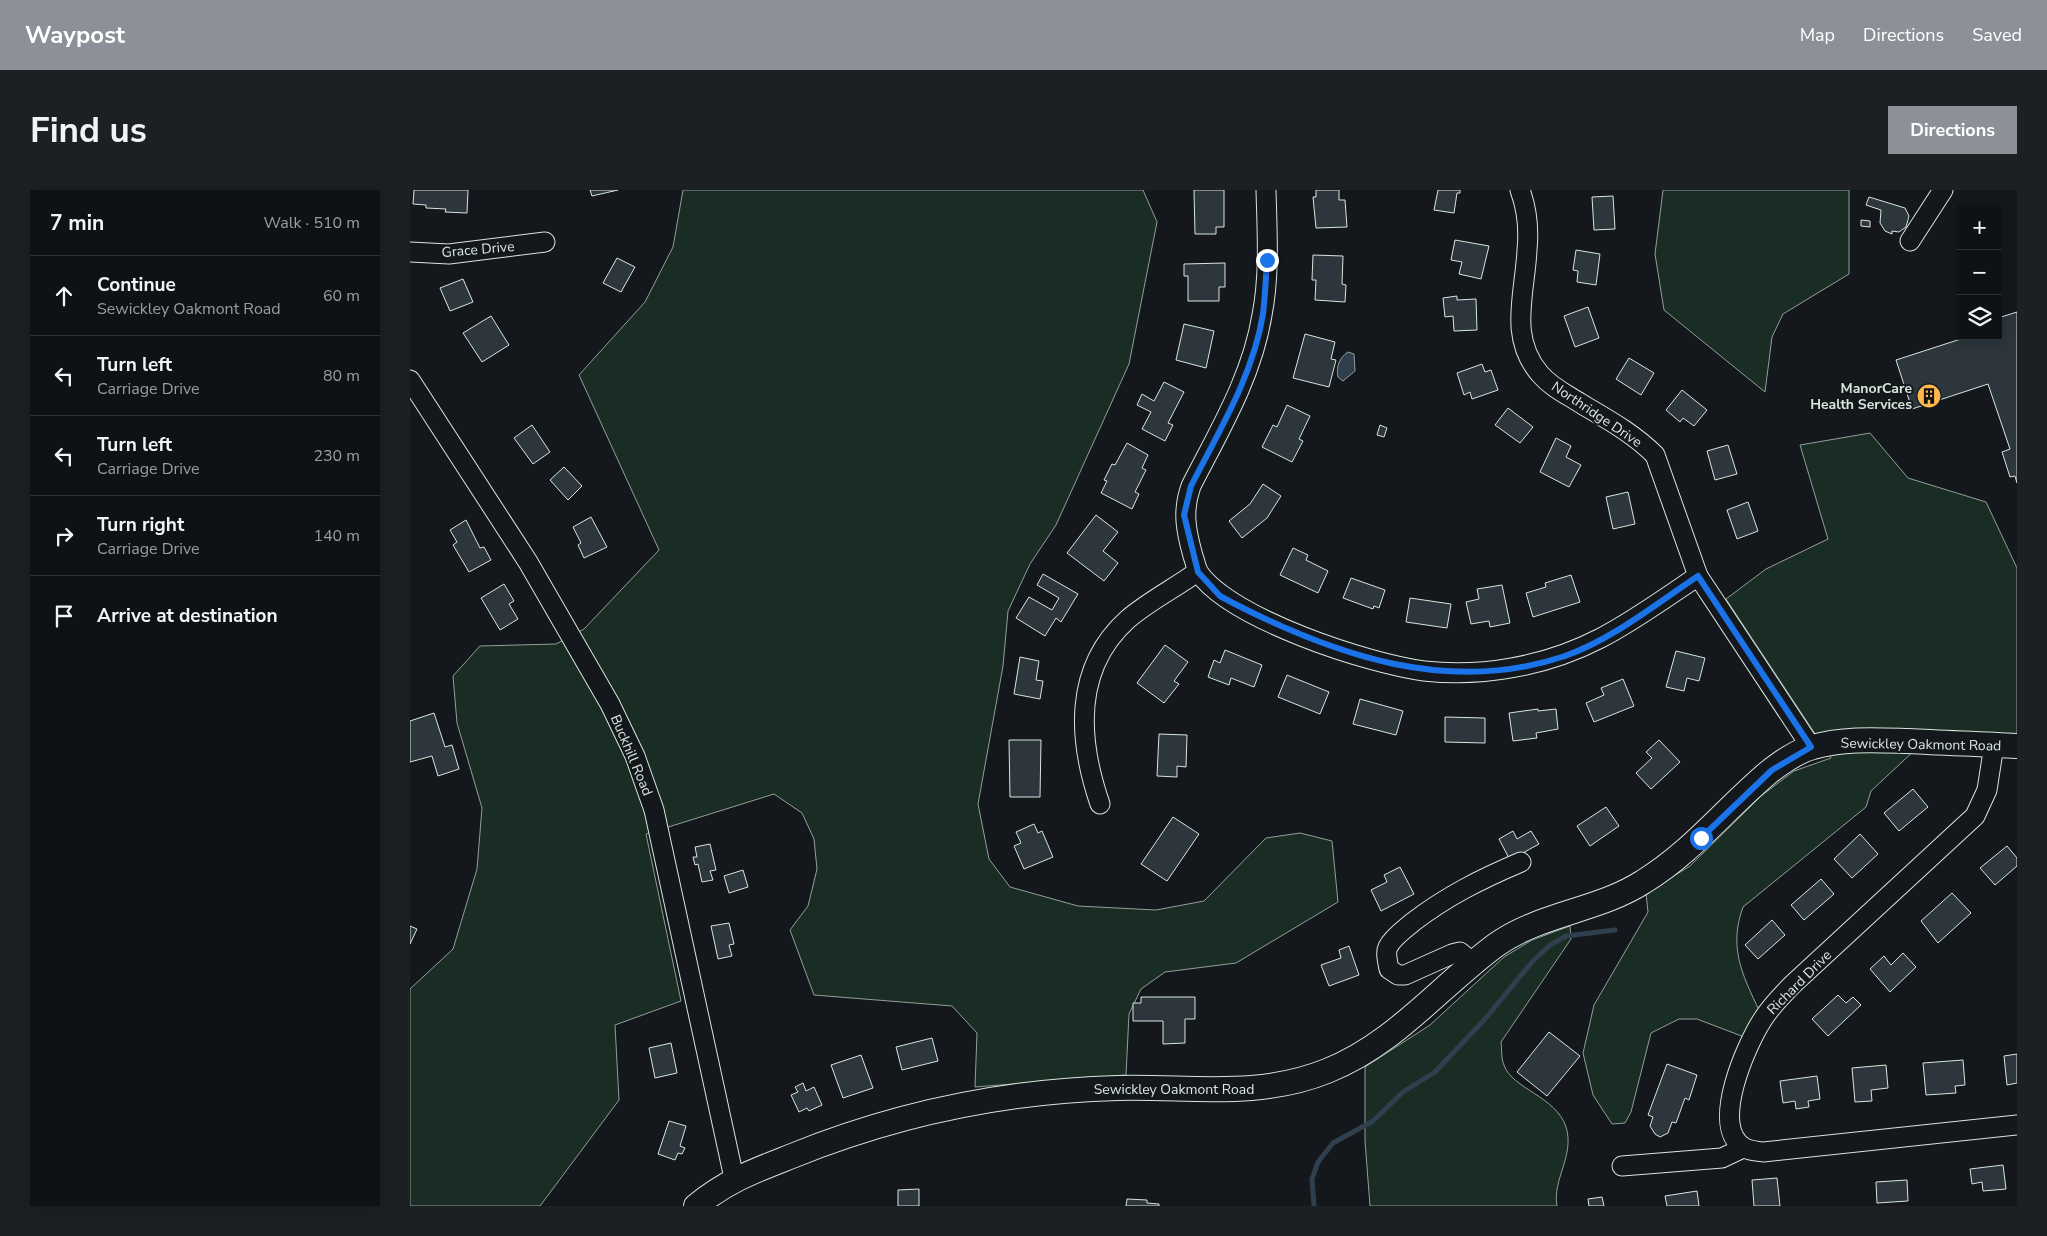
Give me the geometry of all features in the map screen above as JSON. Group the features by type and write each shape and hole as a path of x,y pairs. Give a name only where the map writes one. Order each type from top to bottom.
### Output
{"main road":[{"name":"Sewickley Oakmont Road","path":"696,1206 734,1178 824,1142 942,1107 1080,1090 1247,1090 1290,1084 1347,1062 1382,1041 1417,1014 1500,942 1533,924 1609,898 1645,882 1684,853 1772,770 1811,747 1859,740 2017,746"}],"street":[{"path":"1266,190 1265,293 1256,341 1236,398 1186,499 1186,528 1198,572 1220,596 1314,640 1402,667 1449,672 1508,669 1565,656 1618,630 1698,576"},
{"name":"Northridge Drive","path":"1520,190 1526,208 1528,250 1519,323 1529,359 1541,375 1556,388 1626,431 1655,455 1698,576 1811,747"},
{"path":"1910,241 1943,190"},
{"name":"Grace Drive","path":"410,252 449,254 546,242"},
{"name":"Buckhill Road","path":"410,380 551,601 610,704 635,756 654,810 734,1178"},
{"path":"1100,804 1088,764 1083,718 1089,677 1104,647 1128,620 1198,572"},
{"name":"Richard Drive","path":"1744,1148 1732,1132 1729,1115 1730,1099 1738,1074 1763,1019 1793,984 1975,816 1987,790 1994,745"},
{"path":"1473,964 1460,952 1405,975 1398,975 1389,969 1388,947 1401,932 1437,904 1474,882 1520,862"},
{"path":"1622,1166 1722,1158 1744,1148 1763,1152 2017,1125"}],"green space":[{"path":"683,190 1143,190 1157,222 1129,364 1056,525 1030,564 1008,611 1003,666 978,804 989,859 1010,887 1078,906 1156,910 1204,901 1266,838 1300,833 1332,841 1338,902 1236,963 1165,972 1141,989 1129,1014 1126,1075 975,1087 977,1033 952,1006 814,995 790,930 808,906 817,869 814,839 802,813 774,794 646,834 681,1001 615,1025 619,1100 540,1206 410,1206 410,989 453,949 477,869 482,808 457,723 453,676 480,646 556,644 584,629 659,550 579,375 645,302 673,247"},
{"path":"1663,190 1849,190 1849,274 1783,314 1772,337 1765,392 1664,310 1655,254"},
{"path":"1870,433 1908,478 1986,502 2017,568 2017,736 1933,733 1871,791 1866,807 1743,907 1737,937 1740,964 1763,1019 1752,1040 1697,1019 1679,1019 1651,1033 1631,1112 1625,1123 1612,1124 1593,1095 1583,1053 1594,1005 1648,912 1646,893 1690,866 1761,796 1794,771 1831,758 1726,599 1766,569 1828,539 1800,445"},
{"path":"1570,926 1571,939 1501,1042 1503,1063 1509,1073 1553,1108 1561,1116 1566,1127 1568,1148 1556,1196 1557,1206 1370,1206 1365,1141 1365,1067 1430,1025 1504,957 1532,940"}],"water":[{"path":"1348,352 1354,354 1355,371 1343,381 1338,377 1337,370 1340,360"}],"building":[{"path":"414,190 468,190 467,213 445,212 446,209 426,208 426,205 413,204"},
{"path":"590,190 618,190 592,196"},
{"path":"1194,190 1224,190 1224,227 1216,227 1216,234 1195,234"},
{"path":"1316,190 1339,190 1339,200 1345,200 1347,227 1316,228 1313,197 1316,197"},
{"path":"1438,190 1460,190 1460,193 1457,193 1454,213 1434,210"},
{"path":"1613,196 1615,229 1594,230 1592,197"},
{"path":"1869,197 1905,208 1909,216 1906,227 1899,232 1892,231 1892,234 1885,231 1880,223 1881,210 1866,205"},
{"path":"1861,220 1870,221 1870,227 1861,226"},
{"path":"1455,240 1489,246 1481,279 1459,274 1462,262 1451,260"},
{"path":"1576,250 1600,254 1596,285 1577,282 1578,271 1573,270"},
{"path":"1313,255 1343,256 1342,284 1346,285 1345,302 1315,300 1316,280 1312,280"},
{"path":"617,258 635,267 621,292 603,283"},
{"path":"1225,263 1225,287 1219,287 1219,301 1188,301 1188,276 1184,276 1184,264"},
{"path":"463,279 473,302 450,311 440,288"},
{"path":"1457,296 1457,300 1476,299 1477,330 1454,331 1453,316 1445,317 1443,298"},
{"path":"1588,307 1599,338 1575,347 1564,316"},
{"name":"ManorCare Health Services","path":"2017,312 2017,483 2015,476 2010,477 2002,452 2010,449 1988,384 1912,409 1896,360 1958,340 2002,340 2002,317"},
{"path":"491,316 509,345 482,362 463,333"},
{"path":"1184,324 1214,331 1206,368 1176,360"},
{"path":"1305,334 1335,342 1331,359 1336,360 1329,387 1293,378"},
{"path":"1629,358 1654,373 1641,395 1616,379"},
{"path":"1482,364 1485,372 1491,370 1498,390 1472,399 1470,392 1464,395 1457,373"},
{"path":"1164,382 1184,392 1168,423 1173,425 1165,441 1142,429 1151,412 1137,405 1142,394 1154,401"},
{"path":"1682,390 1707,410 1694,426 1683,418 1680,422 1666,410"},
{"path":"1287,405 1310,416 1299,439 1303,441 1292,462 1262,447 1273,425 1277,427"},
{"path":"1508,408 1533,427 1520,443 1495,425"},
{"path":"532,425 550,452 533,464 514,438"},
{"path":"1380,425 1387,428 1384,437 1377,435"},
{"path":"1556,438 1571,446 1566,457 1581,465 1569,487 1540,472"},
{"path":"1127,443 1148,455 1142,468 1146,470 1135,492 1139,494 1132,509 1101,493 1107,481 1104,480 1112,464 1115,465"},
{"path":"1728,445 1737,474 1715,480 1707,451"},
{"path":"564,467 582,486 568,500 550,480"},
{"path":"1263,484 1281,496 1267,518 1242,538 1229,521 1250,504"},
{"path":"1628,492 1635,524 1613,529 1606,497"},
{"path":"1748,502 1758,531 1737,539 1727,510"},
{"path":"1096,515 1118,532 1103,551 1118,563 1104,581 1067,553"},
{"path":"591,517 607,547 584,558 578,545 581,543 573,527"},
{"path":"466,520 480,548 484,547 491,560 469,572 453,545 457,542 450,530"},
{"path":"1293,548 1308,555 1306,560 1328,571 1318,593 1280,575"},
{"path":"1043,574 1078,594 1061,622 1056,618 1045,636 1016,618 1029,597 1052,610 1059,598 1037,585"},
{"path":"1571,575 1580,602 1533,617 1526,593 1546,587 1545,583"},
{"path":"1351,578 1385,590 1379,608 1374,606 1373,609 1343,598"},
{"path":"504,584 514,601 509,604 518,619 500,630 481,598"},
{"path":"1502,585 1510,623 1490,627 1489,621 1471,624 1466,602 1479,599 1477,589"},
{"path":"1410,598 1451,604 1447,628 1406,622"},
{"path":"1165,645 1188,662 1174,681 1179,684 1164,703 1137,683"},
{"path":"1225,650 1262,665 1254,687 1231,678 1229,685 1208,677 1214,660 1220,663"},
{"path":"1676,651 1705,658 1699,681 1687,678 1684,691 1666,687"},
{"path":"1020,657 1039,661 1036,680 1043,681 1040,699 1014,694"},
{"path":"1287,675 1329,692 1320,714 1278,697"},
{"path":"1623,679 1634,706 1594,722 1586,703 1604,695 1601,688"},
{"path":"1360,699 1403,711 1396,735 1353,724"},
{"path":"1538,709 1538,711 1556,709 1558,729 1536,733 1537,738 1513,741 1509,713"},
{"path":"434,713 445,747 452,745 459,769 438,776 432,756 410,762 410,721"},
{"path":"1445,717 1485,718 1485,743 1445,742"},
{"path":"1159,734 1187,735 1186,767 1177,766 1177,777 1157,776"},
{"path":"1009,740 1041,740 1040,797 1010,797"},
{"path":"1659,740 1680,762 1651,789 1636,773 1652,758 1646,752"},
{"path":"1913,789 1928,807 1899,831 1884,813"},
{"path":"1606,807 1619,826 1590,846 1577,826"},
{"path":"1173,817 1199,834 1167,881 1141,864"},
{"path":"1034,824 1038,833 1042,831 1053,857 1024,869 1014,846 1021,843 1016,832"},
{"path":"1513,831 1517,839 1531,831 1539,844 1510,860 1499,839"},
{"path":"1860,834 1878,854 1852,878 1834,859"},
{"path":"710,844 716,870 710,871 713,880 702,882 698,864 695,865 693,857 697,857 695,847"},
{"path":"2007,846 2017,858 2017,866 1995,885 1980,868"},
{"path":"1400,867 1414,894 1381,911 1371,890 1387,882 1384,875"},
{"path":"743,870 748,887 729,893 724,876"},
{"path":"1821,879 1834,894 1804,920 1791,905"},
{"path":"1952,893 1971,913 1938,943 1921,921"},
{"path":"1772,920 1785,935 1758,959 1745,945"},
{"path":"729,923 734,944 729,945 732,956 718,959 711,926"},
{"path":"410,926 417,929 410,944"},
{"path":"1349,946 1359,975 1329,986 1321,965 1341,958 1339,950"},
{"path":"1903,953 1916,967 1890,992 1870,969 1884,956 1891,965"},
{"path":"1838,995 1846,1003 1853,997 1861,1005 1828,1036 1812,1019"},
{"path":"1141,997 1195,997 1195,1019 1185,1019 1185,1043 1163,1044 1163,1021 1133,1021 1133,1003 1141,1003"},
{"path":"1549,1032 1580,1056 1547,1096 1517,1072"},
{"path":"932,1038 938,1061 902,1070 896,1047"},
{"path":"671,1043 677,1073 655,1078 649,1048"},
{"path":"2017,1054 2017,1083 2007,1085 2004,1056"},
{"path":"861,1055 873,1088 843,1098 831,1065"},
{"path":"1963,1060 1965,1085 1955,1086 1956,1093 1926,1095 1923,1063"},
{"path":"1667,1064 1697,1075 1689,1100 1685,1098 1676,1123 1672,1122 1668,1133 1660,1137 1655,1134 1650,1126 1653,1117 1648,1115"},
{"path":"1886,1065 1888,1088 1871,1090 1872,1101 1855,1102 1852,1068"},
{"path":"1817,1076 1820,1099 1808,1101 1809,1107 1796,1109 1795,1101 1783,1103 1780,1081"},
{"path":"803,1083 806,1091 814,1087 822,1105 809,1111 807,1108 799,1112 791,1095 798,1092 795,1087"},
{"path":"669,1121 686,1126 680,1146 685,1148 682,1154 678,1153 675,1160 658,1154"},
{"path":"2003,1165 2006,1189 1983,1191 1982,1182 1972,1184 1970,1169"},
{"path":"1777,1178 1780,1206 1754,1206 1752,1180"},
{"path":"1907,1180 1908,1201 1877,1203 1876,1182"},
{"path":"919,1189 919,1206 898,1206 898,1190"},
{"path":"1697,1191 1699,1206 1667,1206 1665,1196"},
{"path":"1602,1197 1604,1206 1589,1206 1588,1199"},
{"path":"1127,1199 1147,1200 1147,1203 1159,1204 1159,1206 1126,1206"}],"waterway":[{"path":"1314,1206 1312,1179 1318,1162 1333,1143 1373,1121 1403,1092 1435,1072 1485,1019 1532,962 1550,945 1566,936 1615,930"}],"place":[{"name":"ManorCare Health Services","path":"1929,396"}],"route":[{"path":"1267,260 1262,315 1249,366 1236,398 1212,443 1186,499 1184,515 1186,528 1198,572 1220,596 1252,613 1314,640 1402,667 1424,671 1449,672 1508,669 1565,656 1618,630 1698,576 1811,747 1797,753 1772,770 1740,798 1701,838"}]}
